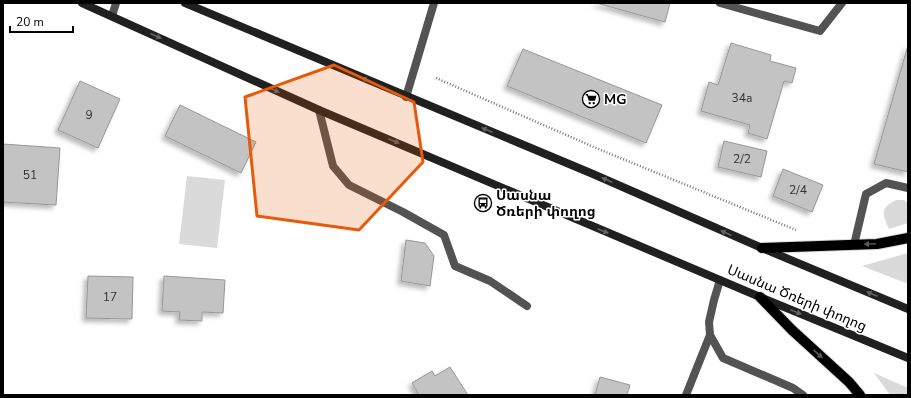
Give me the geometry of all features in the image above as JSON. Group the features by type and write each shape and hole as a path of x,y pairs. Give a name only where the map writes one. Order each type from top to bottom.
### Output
{"main road":[{"name":"Սասնա Ծռերի փողոց","path":"82,3 319,110 760,297 908,358"},
{"path":"184,3 593,174 762,248 908,309"},
{"path":"762,248 877,244 908,238"},
{"path":"760,297 792,330 849,382 860,395"}],"lane":[{"path":"112,16 116,3"},
{"path":"406,97 434,3"},
{"path":"720,3 820,31 842,3"},
{"path":"319,110 333,166 349,185 403,212 444,235 455,266 490,281 527,306"},
{"path":"854,245 866,194 886,184 908,188"},
{"path":"720,280 709,322 710,335 723,358 794,388 803,395"},
{"path":"686,395 710,335"}],"path":[{"path":"436,78 596,148 794,230 801,230"}],"highlighted area":[{"path":"334,65 414,102 423,162 359,230 257,216 245,97"}],"shaded area":[{"path":"187,176 225,180 217,248 179,244"},
{"path":"896,200 904,200 908,203 908,223 889,229 884,212 887,206"},
{"path":"908,253 908,284 862,266"},
{"path":"874,373 908,388 908,395 890,395"}],"building":[{"path":"596,3 670,3 665,22"},
{"path":"731,43 771,55 770,61 796,68 792,83 784,81 767,139 748,133 750,125 701,111 709,82 718,85"},
{"path":"908,45 908,172 874,164"},
{"path":"523,49 662,105 646,143 507,86"},
{"path":"80,81 120,99 98,148 58,130"},
{"path":"180,105 256,142 241,173 165,136"},
{"path":"724,141 767,151 761,177 718,167"},
{"path":"3,144 60,148 56,205 3,202"},
{"path":"783,169 823,185 812,212 773,196"},
{"path":"406,240 425,243 434,256 430,286 401,281"},
{"path":"88,276 133,277 132,319 86,318"},
{"path":"164,276 225,280 223,313 202,312 202,321 179,320 180,312 162,311"},
{"path":"450,367 468,395 419,395 412,383 432,371 435,376"},
{"path":"600,377 630,385 627,395 595,395"}],"place":[{"name":"MG","path":"591,99"},
{"name":"Սասնա Ծռերի փողոց","path":"483,203"}]}
